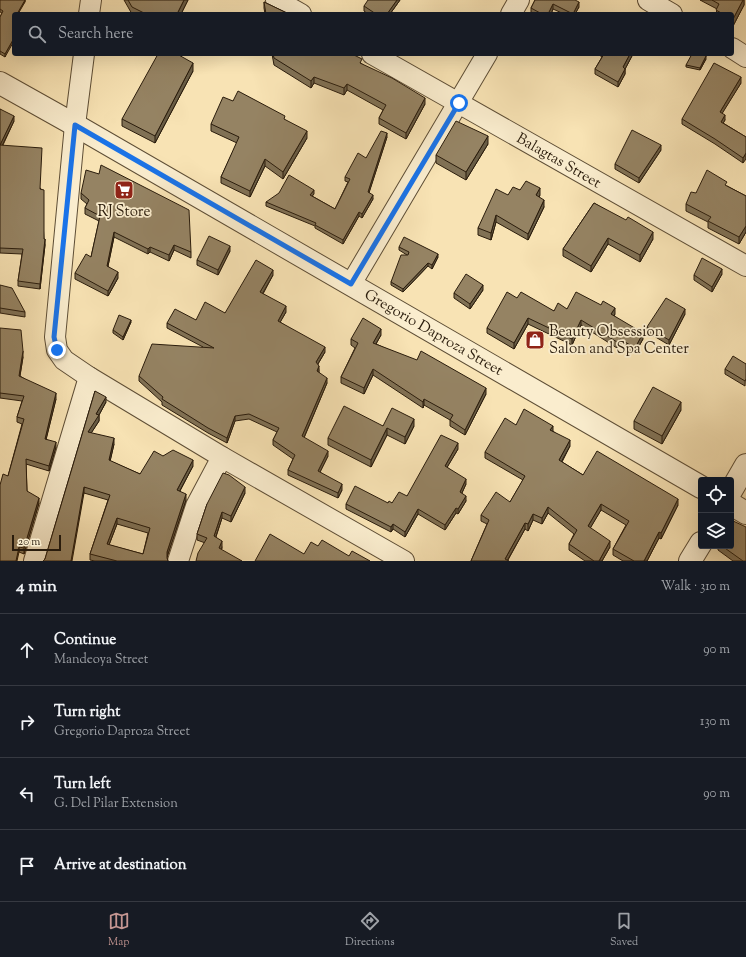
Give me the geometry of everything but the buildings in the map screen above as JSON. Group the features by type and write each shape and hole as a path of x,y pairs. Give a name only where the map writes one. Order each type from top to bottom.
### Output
{"street":[{"path":"89,12 91,0"},
{"path":"276,0 297,12"},
{"path":"511,12 519,0"},
{"path":"648,0 669,12"},
{"path":"734,49 746,56"},
{"path":"84,56 75,125 54,337 57,350 64,360 89,377 404,561"},
{"name":"Balagtas Street","path":"376,56 746,266"},
{"path":"351,284 486,56"},
{"name":"Gregorio Daproza Street","path":"0,83 698,485"},
{"path":"34,561 89,377"},
{"path":"178,561 196,506 222,456"},
{"path":"734,486 746,465"},
{"path":"734,506 746,513"},
{"path":"690,561 698,548"}],"place":[{"name":"RJ Store","path":"124,190"},
{"name":"Beauty Obsession Salon and Spa Center","path":"535,340"}],"route":[{"path":"57,350 54,337 75,125 351,284 459,103"}]}
